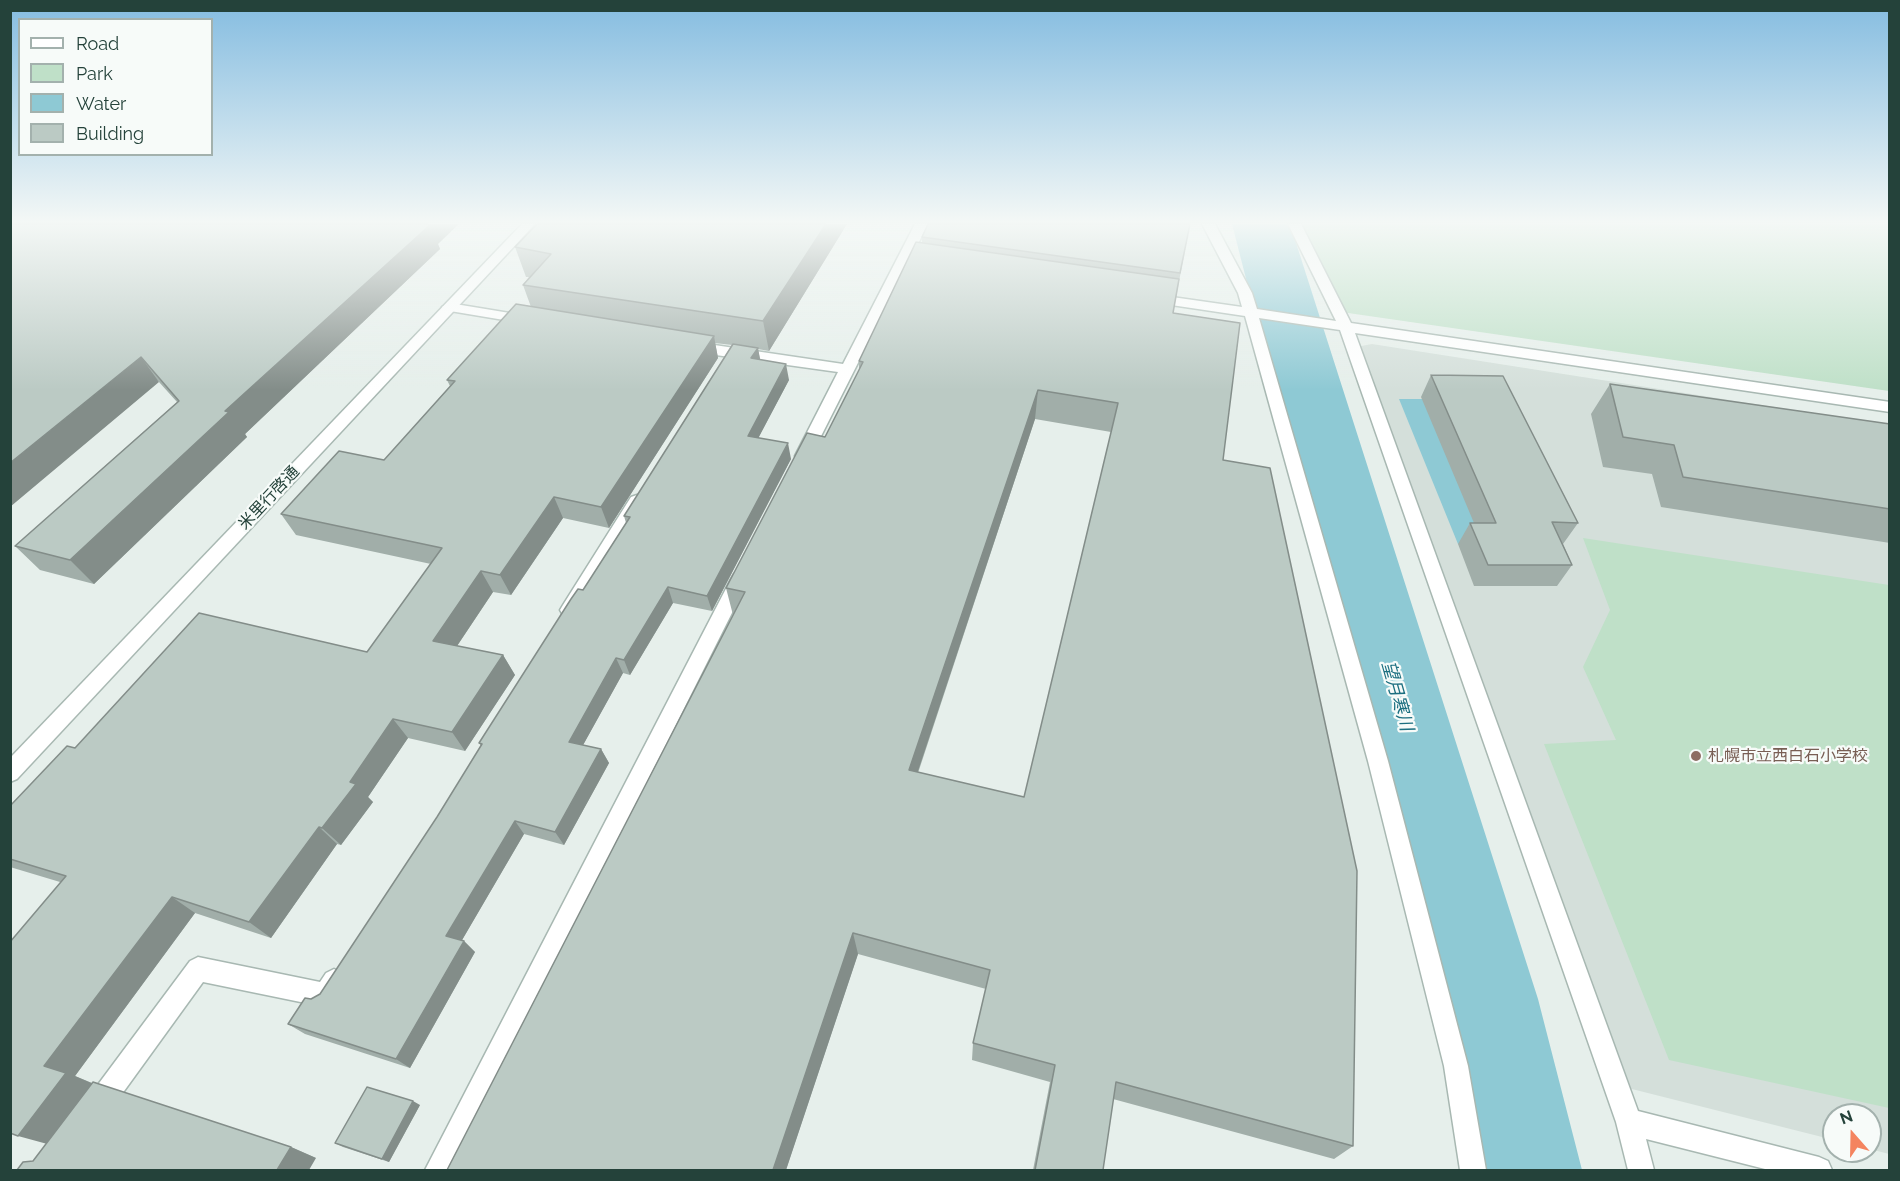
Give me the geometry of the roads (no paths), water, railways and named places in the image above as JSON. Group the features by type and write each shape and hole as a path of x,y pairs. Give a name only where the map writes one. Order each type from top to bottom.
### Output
{"street":[{"name":"米里行啓通","path":"10,773 476,279"},
{"path":"794,474 848,369 900,279"},
{"path":"1238,279 1245,293 1378,761 1456,1066 1473,1170"},
{"path":"1322,279 1346,327 1629,1122 1641,1170"},
{"path":"1134,296 1890,407"},
{"path":"449,307 543,322"},
{"path":"684,345 848,369"},
{"path":"718,373 731,353"},
{"path":"560,624 649,483"},
{"path":"438,1170 751,559"},
{"path":"86,1123 198,969 325,995 344,965"},
{"path":"1629,1122 1819,1170"}],"water":[{"path":"1399,399 1470,399 1538,545 1458,544"}],"waterway":[{"name":"望月寒川","path":"1277,279 1484,999 1523,1170"}],"place":[{"name":"札幌市立西白石小学校","path":"1696,756"}]}
